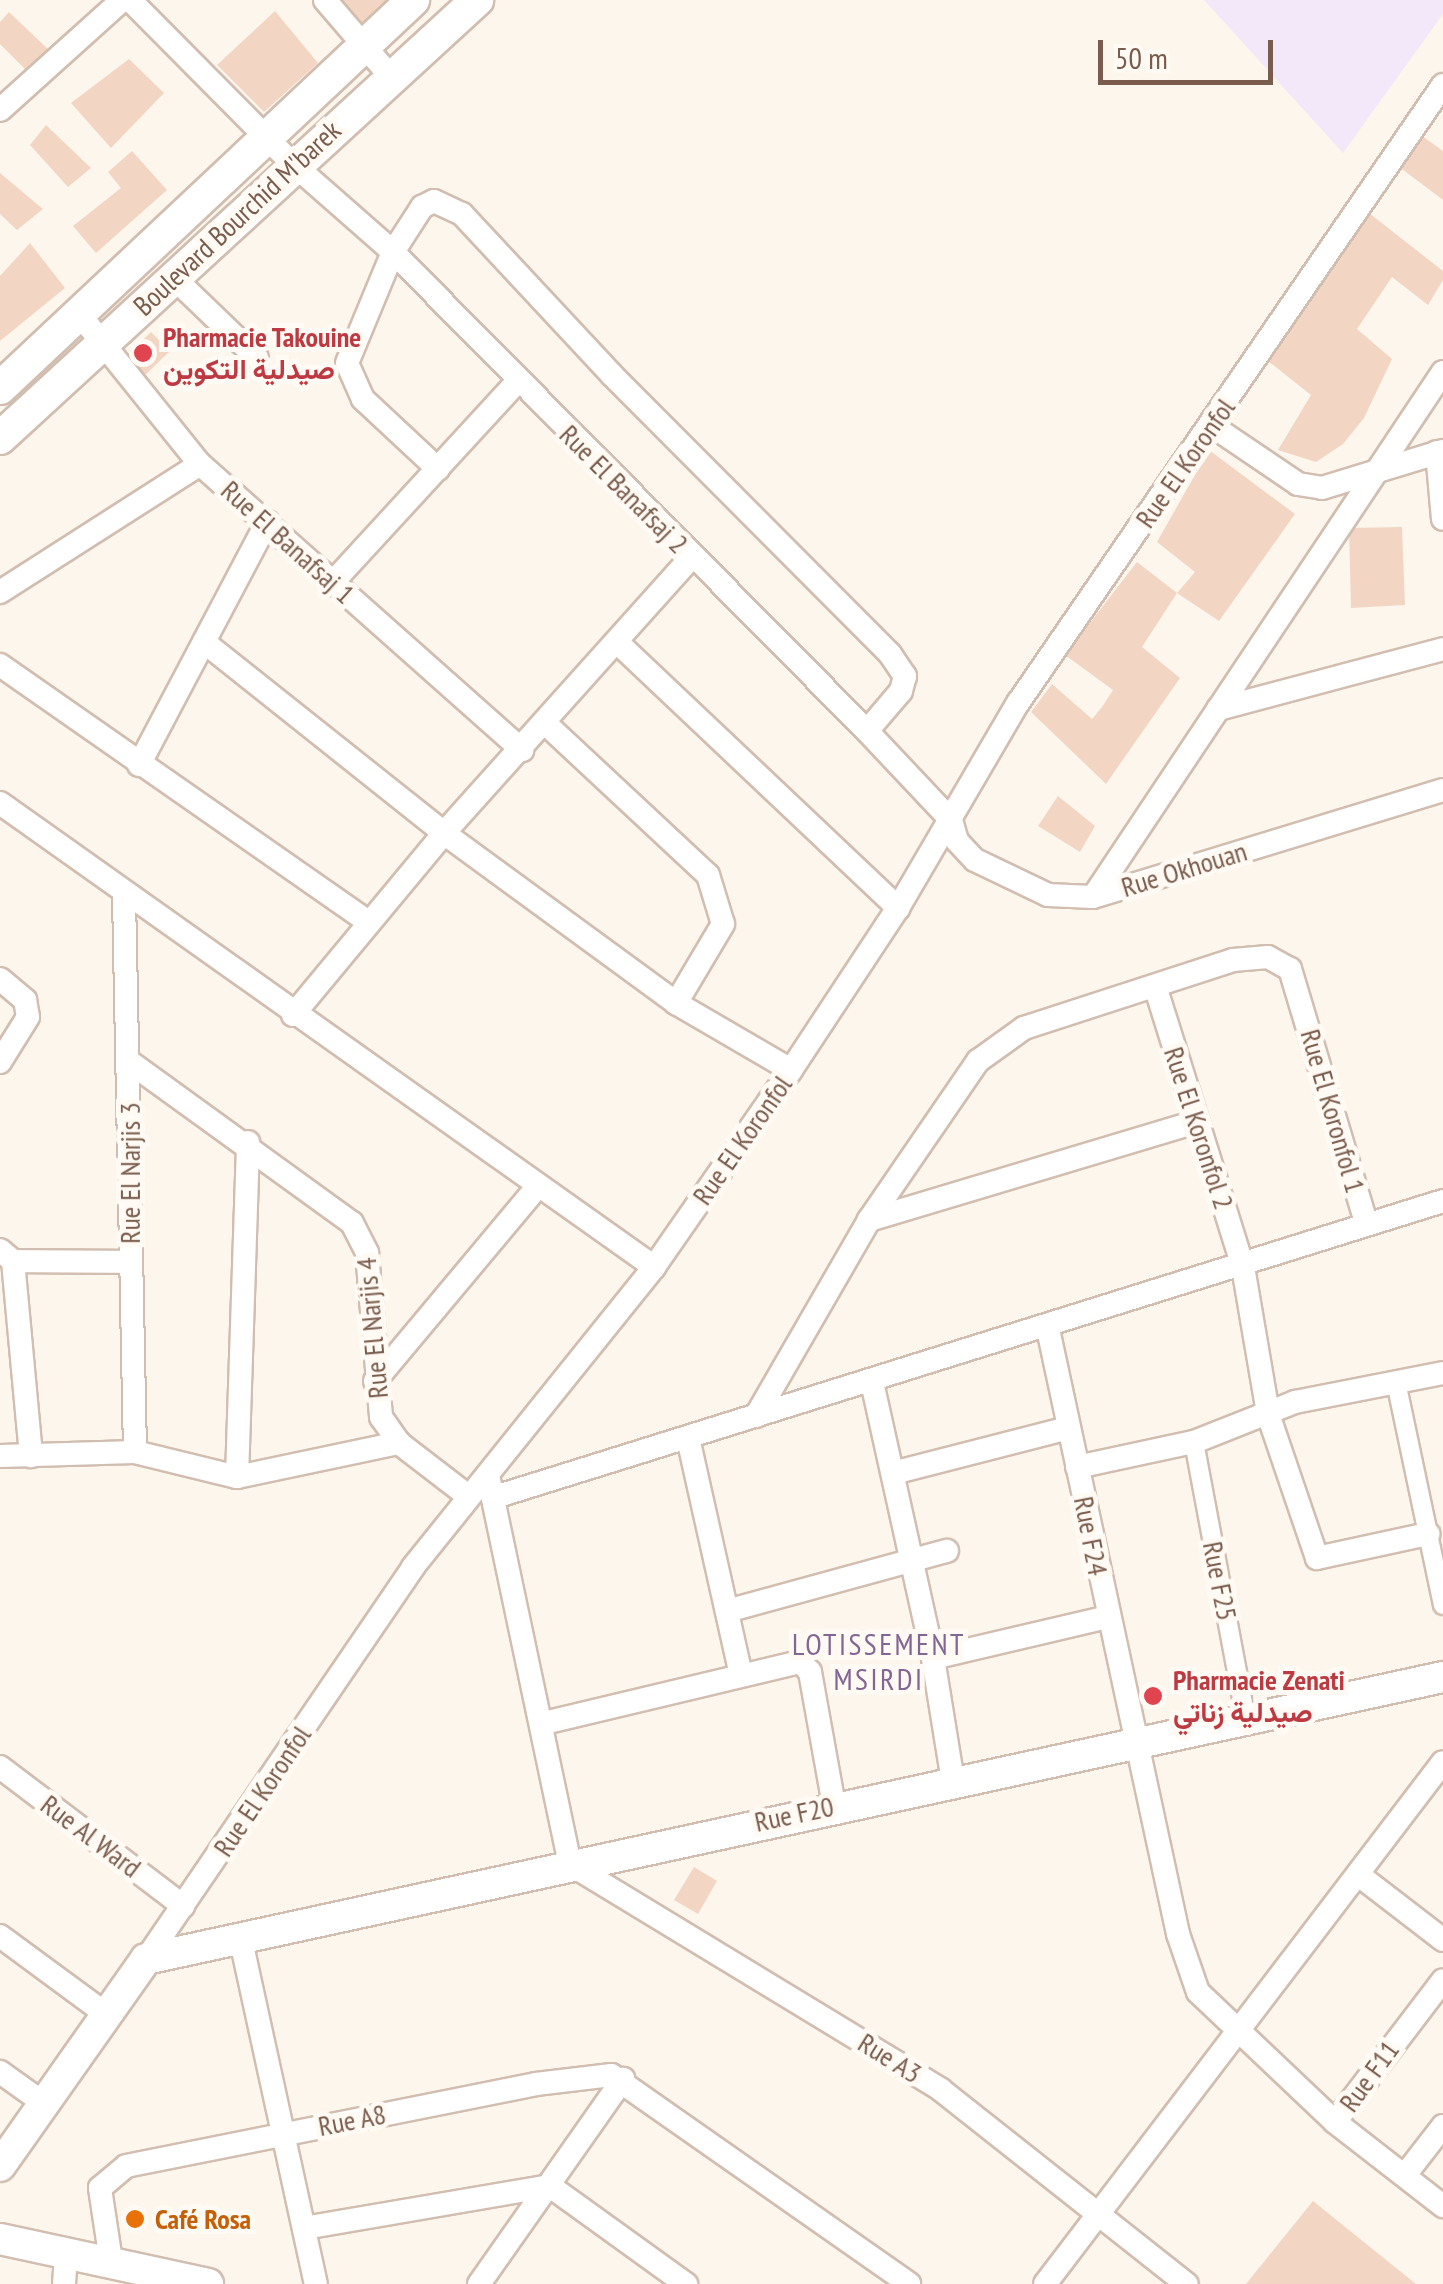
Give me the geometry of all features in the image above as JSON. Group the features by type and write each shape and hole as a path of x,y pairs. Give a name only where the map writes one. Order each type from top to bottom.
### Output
{"main road":[{"name":"Boulevard Bourchid M'barek","path":"0,388 76,310 413,0"},
{"name":"Boulevard Bourchid M'barek","path":"0,438 293,164 477,0"}],"street":[{"path":"326,0 392,76"},
{"path":"0,110 135,3"},
{"name":"Rue El Banafsaj 2","path":"135,3 267,132 293,164 393,252 951,820"},
{"name":"Rue El Koronfol","path":"0,2166 468,1496 492,1489 791,1070 898,908 1018,702 1443,86"},
{"path":"438,469 363,399 347,363 393,252 427,203 442,202 462,214 611,374 890,654 905,676 901,691 867,731"},
{"path":"174,278 257,358"},
{"name":"Rue El Banafsaj 1","path":"76,310 200,464 522,750"},
{"path":"1093,897 1443,372"},
{"path":"332,582 517,382"},
{"path":"1211,426 1298,484 1333,487 1378,469 1440,452 1443,518"},
{"path":"0,592 200,464"},
{"path":"139,765 267,522"},
{"path":"292,1015 444,833 546,724 692,557"},
{"path":"204,642 444,833 676,1003 791,1070"},
{"path":"618,643 898,908"},
{"path":"1218,709 1443,649"},
{"path":"0,665 369,922"},
{"path":"546,724 708,875 724,924 676,1003"},
{"name":"Rue Okhouan","path":"951,820 957,841 975,860 1017,883 1048,895 1093,897 1443,790"},
{"path":"0,804 292,1015 654,1267"},
{"name":"Rue El Narjis 3","path":"124,894 131,1062 130,1262 135,1452"},
{"name":"Rue El Koronfol 1","path":"1156,989 1256,956 1290,969 1366,1223"},
{"path":"0,979 25,1000 28,1017 0,1062"},
{"path":"756,1416 869,1220 956,1088 999,1043 1024,1028 1156,989"},
{"name":"Rue El Koronfol 2","path":"1156,989 1244,1267 1268,1414 1316,1558 1428,1534"},
{"name":"Rue El Narjis 4","path":"131,1062 248,1142 364,1238 375,1381 381,1416 399,1443"},
{"path":"869,1220 1196,1122"},
{"path":"237,1478 248,1142"},
{"path":"375,1381 538,1186"},
{"path":"570,1864 544,1723 492,1489 688,1438 1048,1330 1443,1201"},
{"path":"31,1456 7,1256 130,1262"},
{"name":"Rue F24","path":"1048,1330 1185,1962 1198,1992 1235,2032 1335,2122 1443,2206"},
{"path":"1078,1468 1194,1442 1295,1402 1443,1373"},
{"path":"872,1382 933,1658 954,1781"},
{"path":"1396,1382 1443,1605"},
{"path":"894,1473 1068,1428"},
{"path":"688,1438 741,1675"},
{"name":"Rue F25","path":"1194,1442 1246,1720"},
{"path":"0,1456 135,1452 237,1478 399,1443 468,1496"},
{"path":"727,1611 913,1564 947,1551"},
{"path":"933,1658 1108,1617"},
{"path":"544,1723 802,1662 808,1666 834,1805"},
{"name":"Rue F20","path":"146,1959 834,1805 1443,1677"},
{"path":"1044,2284 1235,2032 1360,1876 1443,1762"},
{"name":"Rue Al Ward","path":"0,1767 183,1906"},
{"name":"Rue A3","path":"570,1864 941,2090 1101,2212 1187,2284"},
{"path":"1360,1876 1443,1940"},
{"path":"0,1936 107,2015"},
{"path":"240,1936 316,2284"},
{"name":"Rue F11","path":"1335,2122 1443,1980"},
{"path":"0,2072 42,2102"},
{"path":"478,2284 622,2079 909,2284"},
{"name":"Rue A8","path":"111,2261 99,2197 103,2182 126,2166 536,2084 622,2079"},
{"path":"1406,2175 1443,2126"},
{"path":"304,2228 550,2186 686,2284"},
{"path":"0,2239 111,2261 178,2281 208,2284"},
{"path":"64,2284 66,2252"}],"shaded area":[{"path":"1204,0 1443,0 1443,14 1343,153"}],"building":[{"path":"333,0 387,0 357,30"},
{"path":"275,11 318,63 264,112 217,65"},
{"path":"9,12 51,52 26,70 0,44 0,22"},
{"path":"129,59 164,93 111,148 71,103"},
{"path":"46,125 91,168 68,187 30,145"},
{"path":"1418,133 1443,151 1443,200 1394,163"},
{"path":"132,151 167,190 96,253 73,226 121,188 108,172"},
{"path":"0,173 43,209 17,230 0,214"},
{"path":"1369,213 1443,271 1443,280 1428,305 1392,277 1357,329 1392,359 1364,418 1343,444 1316,462 1278,450 1311,395 1268,361"},
{"path":"30,243 65,288 0,341 0,276"},
{"path":"151,332 170,351 140,380 129,368 130,352"},
{"path":"1209,450 1295,514 1219,621 1177,593 1195,572 1157,542"},
{"path":"1402,527 1405,605 1351,608 1349,528"},
{"path":"1137,562 1177,593 1142,647 1180,678 1106,784 1031,712 1052,684 1092,719 1102,707 1113,690 1065,655"},
{"path":"1058,796 1095,826 1080,852 1038,826"},
{"path":"694,1867 717,1881 698,1914 674,1900"},
{"path":"1313,2201 1416,2284 1246,2284"}],"place":[{"name":"Pharmacie Takouine صيدلية التكوين","path":"143,353"},
{"name":"Pharmacie Zenati صيدلية زناتي","path":"1153,1696"},
{"name":"Café Rosa","path":"135,2219"}],"district":[{"name":"LOTISSEMENT MSIRDI","path":"879,1661"}]}
